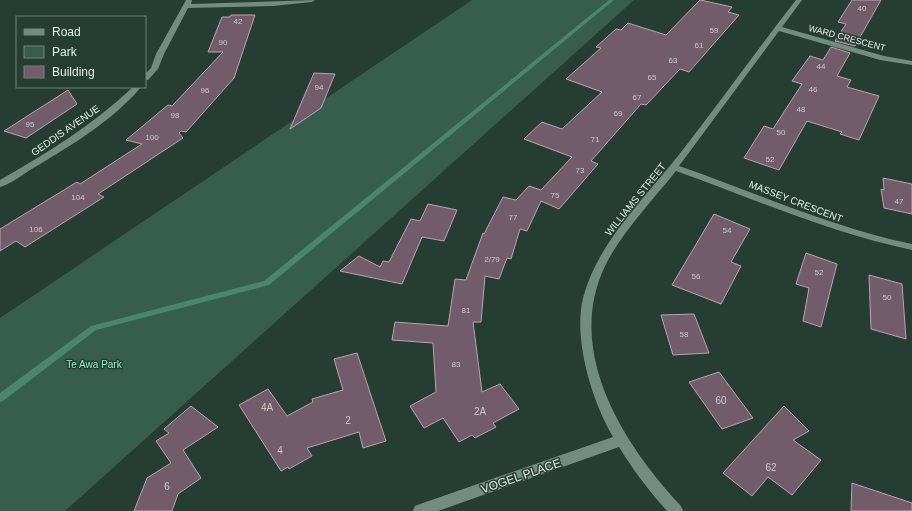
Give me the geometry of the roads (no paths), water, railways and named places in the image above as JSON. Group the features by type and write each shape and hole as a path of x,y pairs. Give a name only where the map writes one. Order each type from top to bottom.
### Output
{"street":[{"path":"146,77 154,69 160,54 188,3 273,4 312,0"},
{"name":"WILLIAMS STREET","path":"676,511 656,491 636,464 606,409 595,382 588,354 585,334 586,308 598,269 610,247 674,167 777,28 800,0"},
{"name":"WARD CRESCENT","path":"777,28 883,58 912,63"},
{"name":"GEDDIS AVENUE","path":"0,184 65,146 103,119 136,88"},
{"name":"MASSEY CRESCENT","path":"674,167 839,229 912,247"},
{"name":"VOGEL PLACE","path":"420,511 622,440"}],"waterway":[{"path":"0,398 94,328 266,283 612,0"}],"park label":[{"name":"Te Awa Park","path":"94,364"}]}
